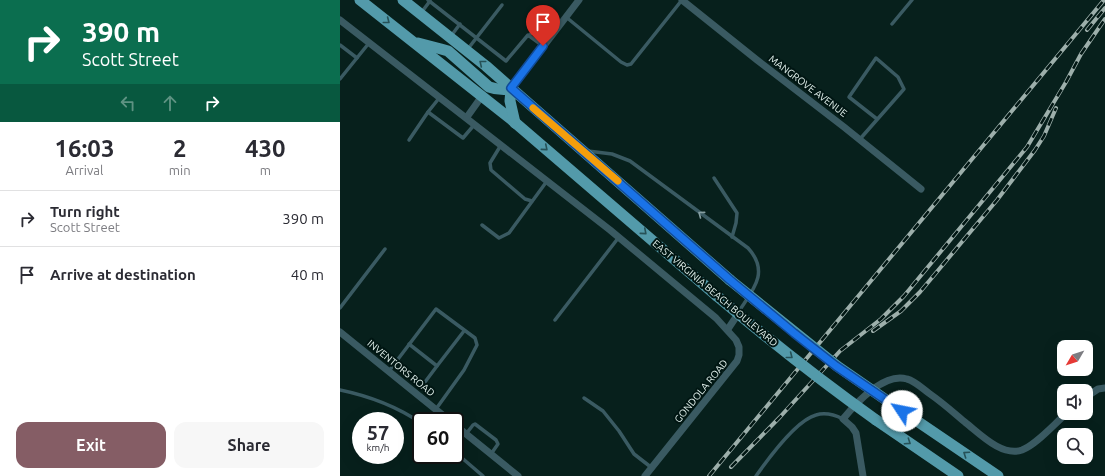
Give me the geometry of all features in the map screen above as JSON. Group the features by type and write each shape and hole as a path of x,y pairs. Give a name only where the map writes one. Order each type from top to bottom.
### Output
{"main road":[{"name":"EAST VIRGINIA BEACH BOULEVARD","path":"360,0 515,123 764,336 828,386 958,476"},
{"name":"EAST VIRGINIA BEACH BOULEVARD","path":"403,0 511,88 730,280 836,366 998,476"},
{"path":"413,42 442,49 448,52 489,87 503,90 511,88 510,100 515,123"}],"street":[{"path":"511,88 578,0"},
{"name":"MANGROVE AVENUE","path":"682,0 860,139 920,189"},
{"name":"EAST VIRGINIA BEACH BOULEVARD","path":"340,20 619,237 728,329"},
{"path":"467,118 482,96"},
{"path":"728,329 738,314"},
{"name":"GONDOLA ROAD","path":"645,476 737,361 739,347 728,329"},
{"name":"INVENTORS ROAD","path":"340,332 440,412"},
{"path":"863,476 856,433 843,419 854,406 872,390 895,378 911,380 985,439 1007,450 1022,450 1059,420"},
{"path":"1093,392 1098,389 1105,388"},
{"path":"466,434 518,476"}],"lane":[{"path":"565,16 621,62 627,65 631,64 682,0"},
{"path":"892,24 912,0"},
{"path":"420,14 429,1 506,61 528,35 529,36 541,20"},
{"path":"466,50 502,5"},
{"path":"450,38 460,24"},
{"path":"529,36 543,46"},
{"path":"340,80 369,43"},
{"path":"340,45 357,58"},
{"path":"860,139 904,89 898,77 876,58 848,97 877,119"},
{"path":"409,140 440,97"},
{"path":"428,112 463,138 475,124"},
{"path":"501,144 490,163 491,170 525,199 532,201"},
{"path":"581,149 612,154 630,161 748,248 754,255 758,268 757,284 738,314"},
{"path":"714,178 737,213 732,237"},
{"path":"482,225 499,238 509,233 547,181"},
{"path":"555,320 619,237"},
{"path":"340,308 385,249"},
{"path":"388,371 436,309 475,338 477,345 456,383 436,409"},
{"path":"425,382 464,331"},
{"path":"409,344 437,366"},
{"path":"340,390 380,401 412,418"},
{"path":"584,398 604,411 634,454 652,468"},
{"path":"756,476 798,426 807,419 821,414 832,414 843,419"},
{"path":"466,434 473,424 475,424 496,440 498,444 491,454"},
{"path":"464,460 483,476"}],"railway":[{"path":"709,476 1104,0"},
{"path":"1087,30 1105,8"},
{"path":"731,467 780,417 840,351 881,319 904,296 1027,147 1081,54 1105,19"},
{"path":"873,331 901,311 920,292 997,200 1044,136 1056,108"}],"slow traffic":[{"path":"533,108 618,181"}],"route":[{"path":"543,46 511,88 689,242 730,280 794,333 836,366 902,411"}]}
